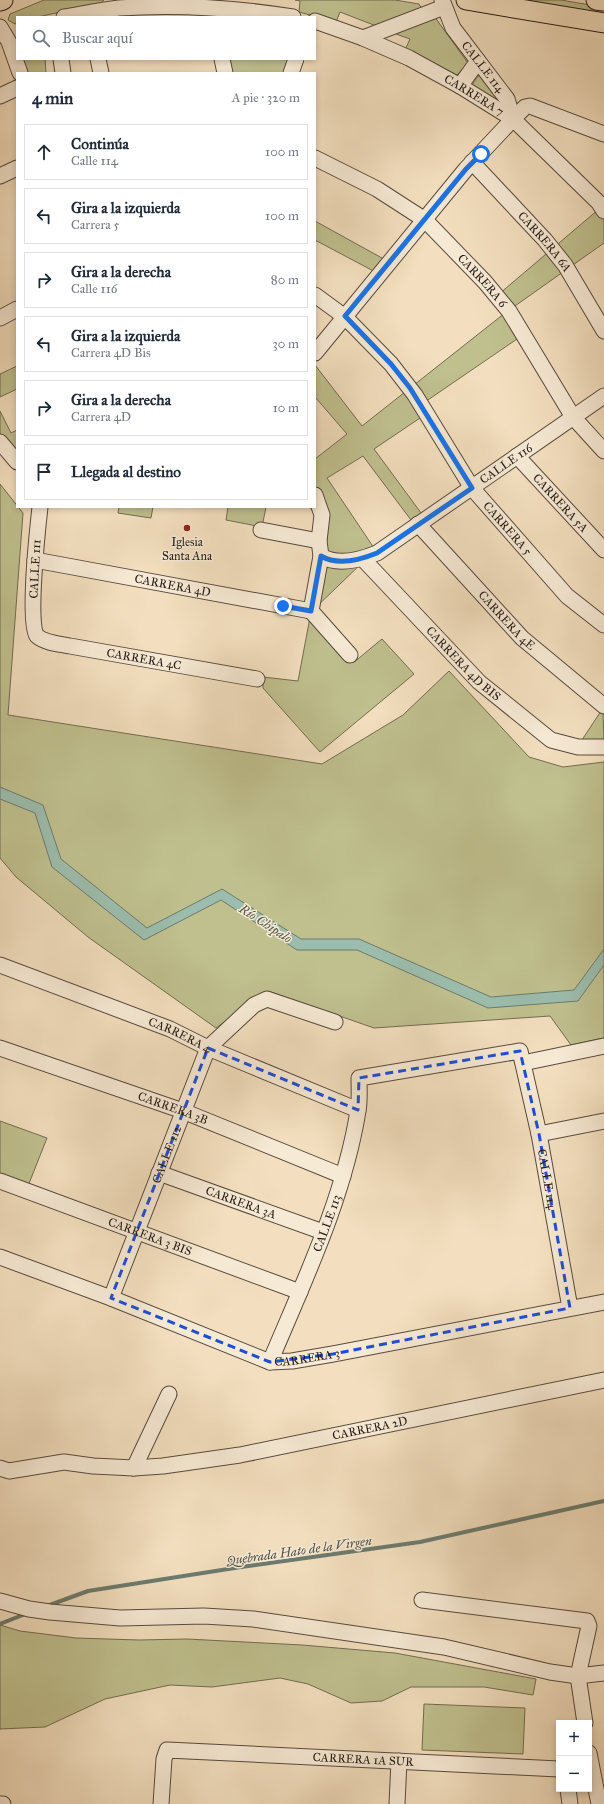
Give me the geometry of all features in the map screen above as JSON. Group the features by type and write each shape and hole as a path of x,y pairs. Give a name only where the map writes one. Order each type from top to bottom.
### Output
{"main road":[{"path":"466,0 604,23"},
{"path":"596,0 604,1"}],"street":[{"path":"78,16 91,15 116,4 174,7 214,13 257,12 286,16"},
{"path":"363,38 443,4"},
{"name":"CALLE 114","path":"443,4 453,28 507,99 513,118"},
{"name":"CARRERA 7","path":"316,21 363,38 409,58 460,86 513,118 599,203 604,211"},
{"path":"7,30 9,42 20,72"},
{"path":"61,60 62,72"},
{"path":"98,60 100,72"},
{"path":"222,60 225,72"},
{"path":"291,72 296,60"},
{"path":"460,86 478,61"},
{"path":"0,96 16,88"},
{"path":"316,352 472,162 525,106 530,106 604,134"},
{"name":"CARRERA 6","path":"316,158 377,188 425,220 485,282 509,311 573,417 604,451"},
{"name":"CARRERA 6A","path":"472,162 560,258 604,331"},
{"path":"0,176 16,168"},
{"name":"CARRERA 5","path":"316,296 345,316 391,364 410,388 472,488 567,596 604,625"},
{"path":"0,318 16,310"},
{"name":"CALLE 116","path":"321,556 329,561 351,561 363,559 377,553 604,396"},
{"path":"0,442 16,461"},
{"name":"CARRERA 5A","path":"517,456 604,550"},
{"path":"316,498 322,515 319,541 321,556 311,611 350,655"},
{"name":"CALLE 111","path":"34,631 35,560 40,508"},
{"name":"CARRERA 4E","path":"418,524 522,638 604,706"},
{"path":"261,530 319,541"},
{"name":"CARRERA 4D BIS","path":"363,559 479,682 551,740 578,747 604,747"},
{"name":"CARRERA 4D","path":"35,560 311,611"},
{"name":"CARRERA 4C","path":"34,631 37,636 44,640 70,646 257,679"},
{"name":"CARRERA 4","path":"0,965 170,1029 208,1048 358,1110"},
{"name":"CALLE 112","path":"111,1298 208,1048 254,1005 267,999 335,1022"},
{"path":"522,1057 604,1046"},
{"name":"CARRERA 3B","path":"0,1048 183,1111 343,1176"},
{"name":"CALLE 114","path":"522,1057 538,1134 570,1308"},
{"name":"CALLE 113","path":"270,1362 300,1292 343,1176 358,1110 359,1078 522,1057"},
{"path":"538,1134 604,1122"},
{"name":"CARRERA 3A","path":"159,1173 323,1232"},
{"name":"CARRERA 3 BIS","path":"0,1180 300,1292"},
{"name":"CARRERA 3","path":"0,1257 111,1298 270,1362 292,1362 604,1302"},
{"name":"CARRERA 2D","path":"0,1468 9,1471 64,1462 93,1466 134,1468 164,1466 240,1455 604,1380"},
{"path":"134,1468 169,1394"},
{"path":"422,1600 587,1621 589,1626 578,1676 585,1720"},
{"path":"0,1601 29,1609 50,1612 120,1618 204,1616 253,1619 444,1647 550,1672 578,1676 604,1673"},
{"name":"CARRERA 1A SUR","path":"162,1804 164,1759 167,1750 556,1769"},
{"path":"590,1756 598,1771 599,1804"},
{"path":"397,1804 399,1761"},
{"path":"568,1792 570,1804"}],"highlighted area":[{"path":"208,1048 358,1110 359,1078 520,1051 539,1134 570,1308 333,1354 270,1362 111,1298"}],"green space":[{"path":"44,0 104,0 101,3 42,16 16,16 15,24 8,20 10,14"},
{"path":"295,0 395,0 419,4 422,9 379,27 340,12 336,22 299,12 300,1"},
{"path":"516,0 561,0 602,7 600,14"},
{"path":"434,16 468,63 457,75 405,50 410,39 396,34 395,32"},
{"path":"21,60 45,60 46,72 24,72"},
{"path":"217,60 290,60 287,72 219,72"},
{"path":"478,76 480,76 499,103 472,85"},
{"path":"599,209 604,216 604,243 505,313 492,300"},
{"path":"316,222 391,263 381,275 316,241"},
{"path":"505,313 520,337 419,406 423,416 374,449 427,521 417,528 363,456 327,478 378,554 364,561 311,612 318,509 312,508 316,508 316,458 347,434 316,398 316,366 362,426"},
{"path":"16,366 16,389 0,397 0,374"},
{"path":"0,411 11,433 16,430 16,468 0,450"},
{"path":"0,484 16,504 16,508 19,508 23,513 8,715 322,764 403,715 449,671 529,757 563,767 604,762 604,1038 571,1045 550,1016 374,1028 268,991 216,1028 88,937 16,877 0,858"},
{"path":"119,508 153,508 151,518 118,513"},
{"path":"228,508 266,508 262,527 226,520"},
{"path":"311,612 353,663 382,639 414,674 320,752 263,688 263,677 298,681"},
{"path":"603,708 604,747 576,749"},
{"path":"0,1121 47,1138 28,1186 0,1175"},
{"path":"0,1625 20,1631 76,1638 139,1640 187,1639 302,1645 395,1653 536,1679 533,1695 484,1687 411,1687 382,1701 351,1703 308,1684 280,1678 212,1687 170,1685 105,1699 45,1727 0,1729"},
{"path":"424,1704 525,1708 523,1754 422,1750"}],"water":[{"name":"Río Chipalo","path":"0,787 43,805 61,859 147,928 222,889 301,939 359,939 491,997 574,990 604,949 604,965 578,1001 488,1008 357,950 297,950 221,900 144,940 52,867 35,813 0,799"}],"waterway":[{"name":"Quebrada Hato de la Virgen","path":"47,1606 88,1591 241,1567 420,1542 604,1501"},
{"name":"Quebrada Hato de la Virgen","path":"0,1624 28,1613"}],"place":[{"name":"Iglesia Santa Ana","path":"187,528"}],"route":[{"path":"283,606 311,611 321,556 329,561 351,561 363,559 377,553 472,488 422,405 410,388 391,364 345,316 466,169 481,154"}]}
